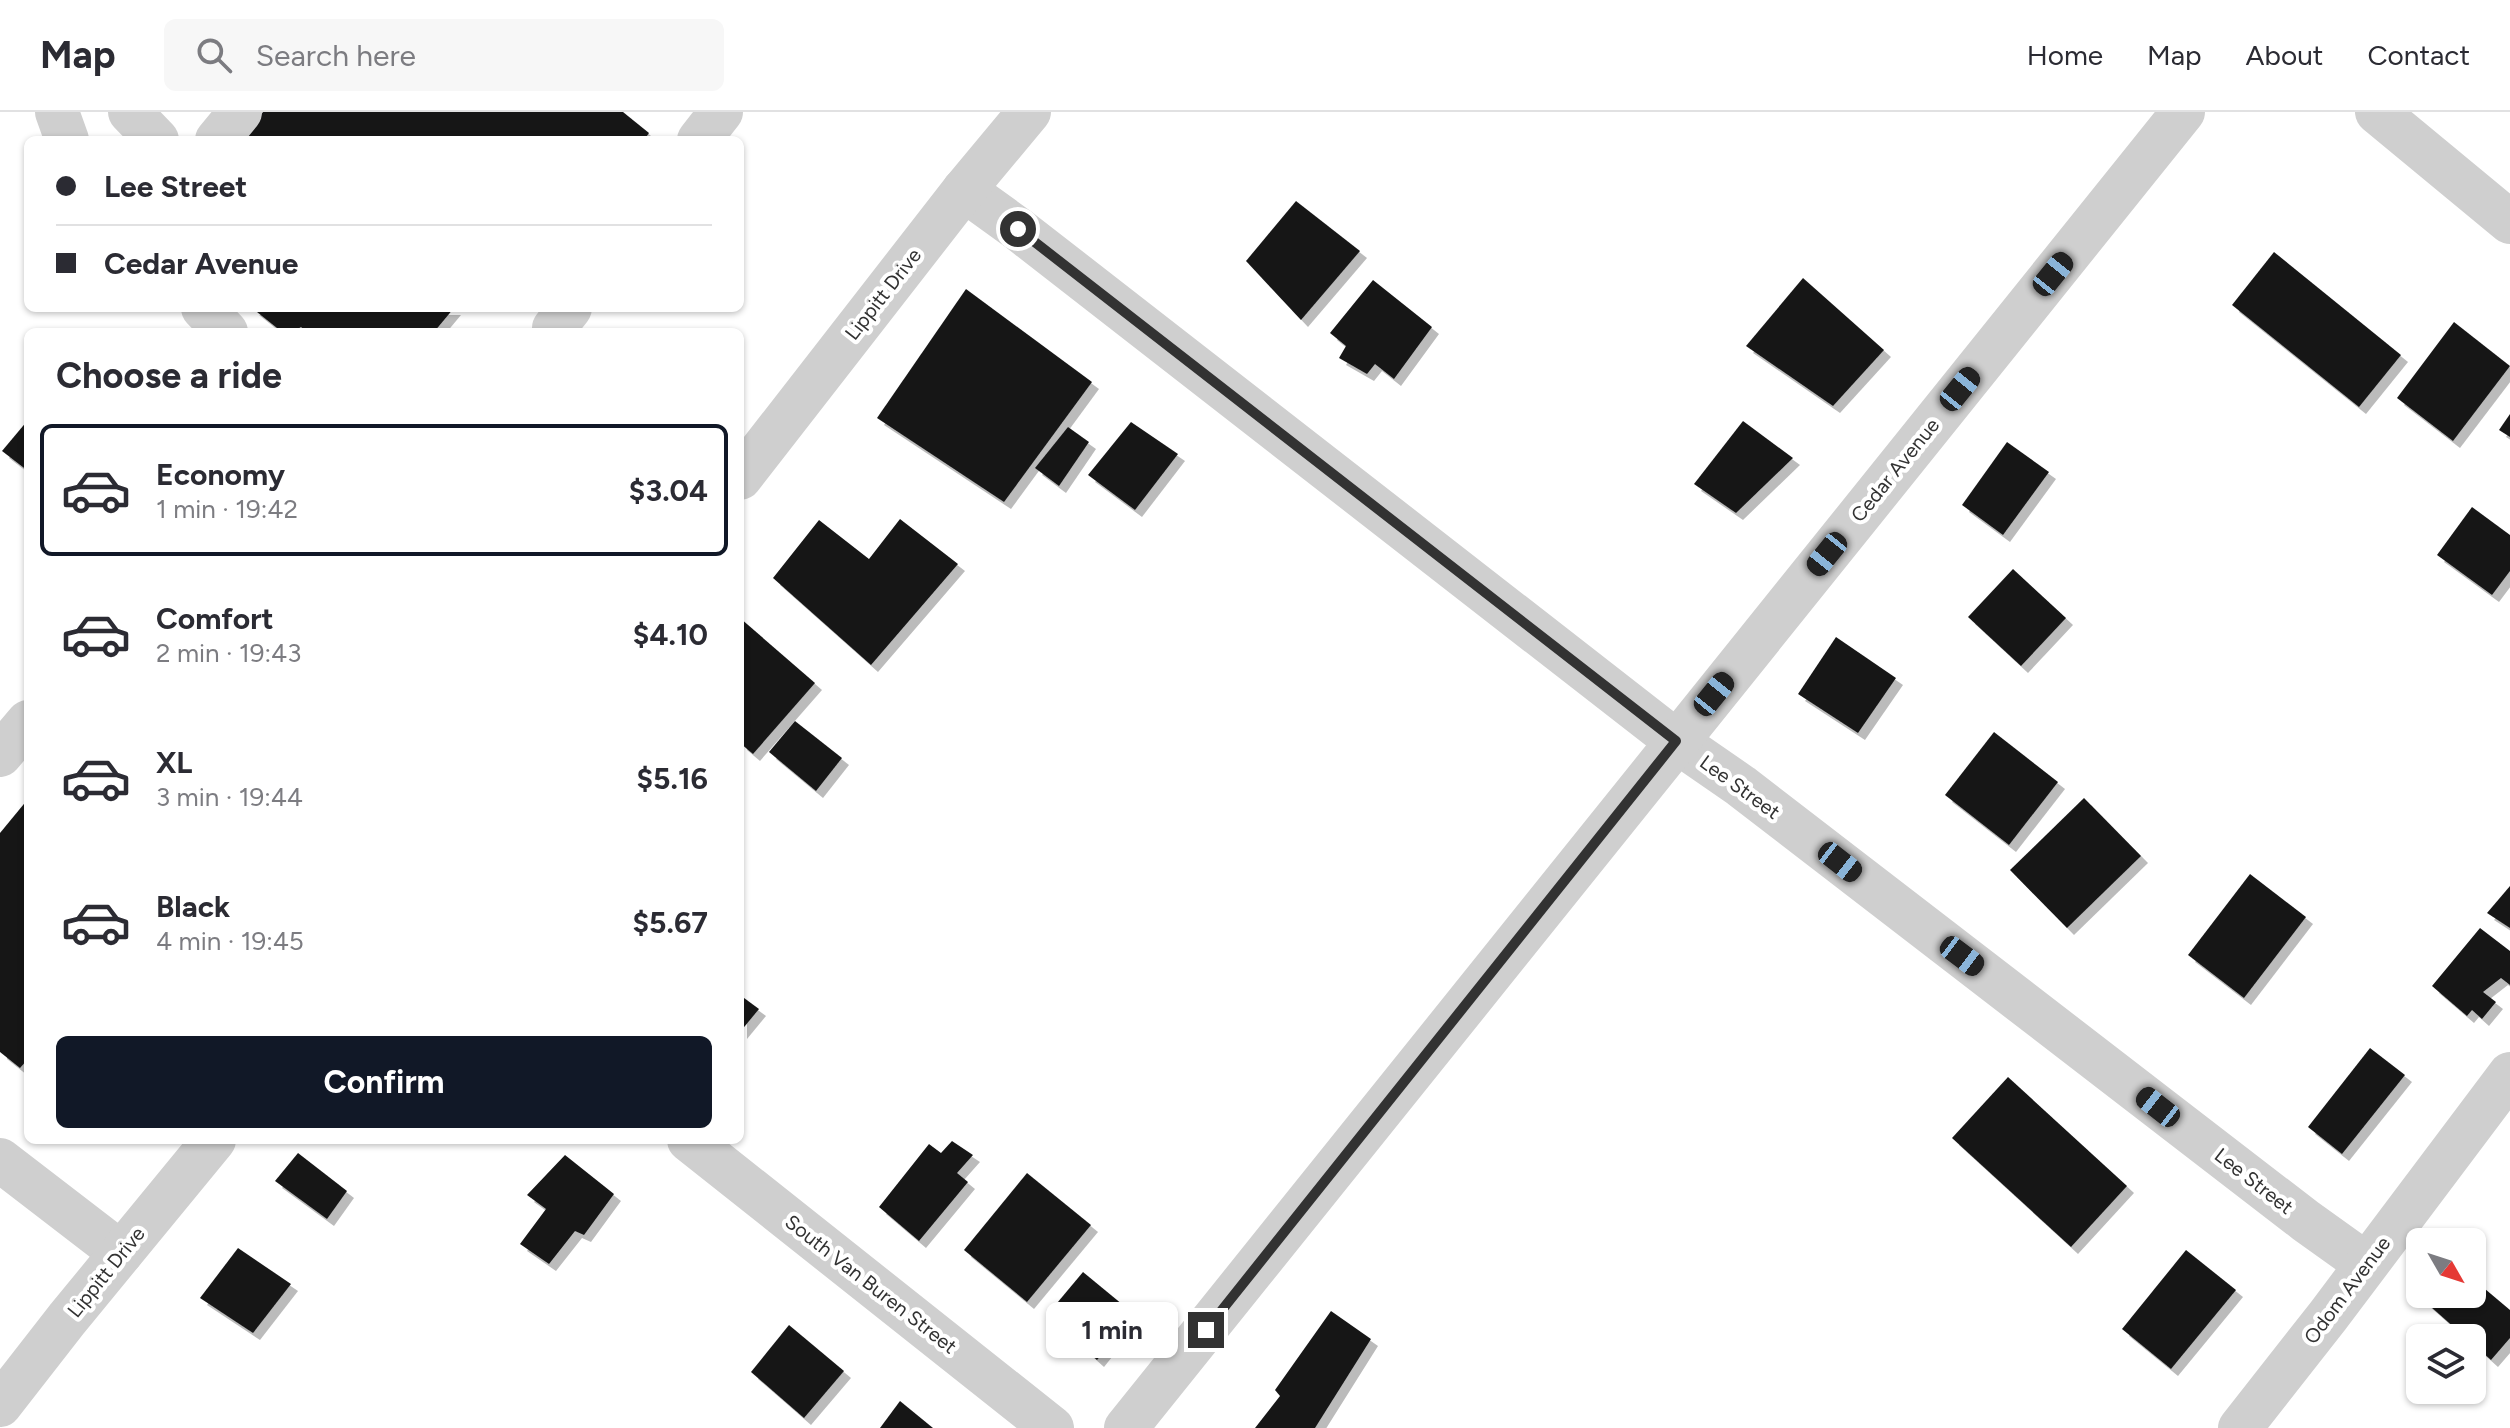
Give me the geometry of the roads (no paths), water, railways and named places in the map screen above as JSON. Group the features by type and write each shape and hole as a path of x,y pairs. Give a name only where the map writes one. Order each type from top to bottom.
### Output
{"street":[{"path":"57,112 66,136"},
{"path":"130,112 153,136"},
{"path":"220,136 240,112"},
{"path":"702,136 721,112"},
{"name":"Lippitt Drive","path":"744,473 964,190 1029,112"},
{"name":"Cedar Avenue","path":"1126,1428 2183,112"},
{"path":"2377,112 2510,222"},
{"name":"Lee Street","path":"964,190 1676,741 1741,786 2366,1264"},
{"path":"207,312 222,328"},
{"path":"554,328 567,312"},
{"path":"0,755 24,727"},
{"name":"Odom Avenue","path":"2240,1428 2510,1074"},
{"name":"Lippitt Drive","path":"0,1405 211,1144"},
{"name":"South Van Buren Street","path":"694,1144 1052,1428"},
{"path":"0,1160 121,1253"}]}
